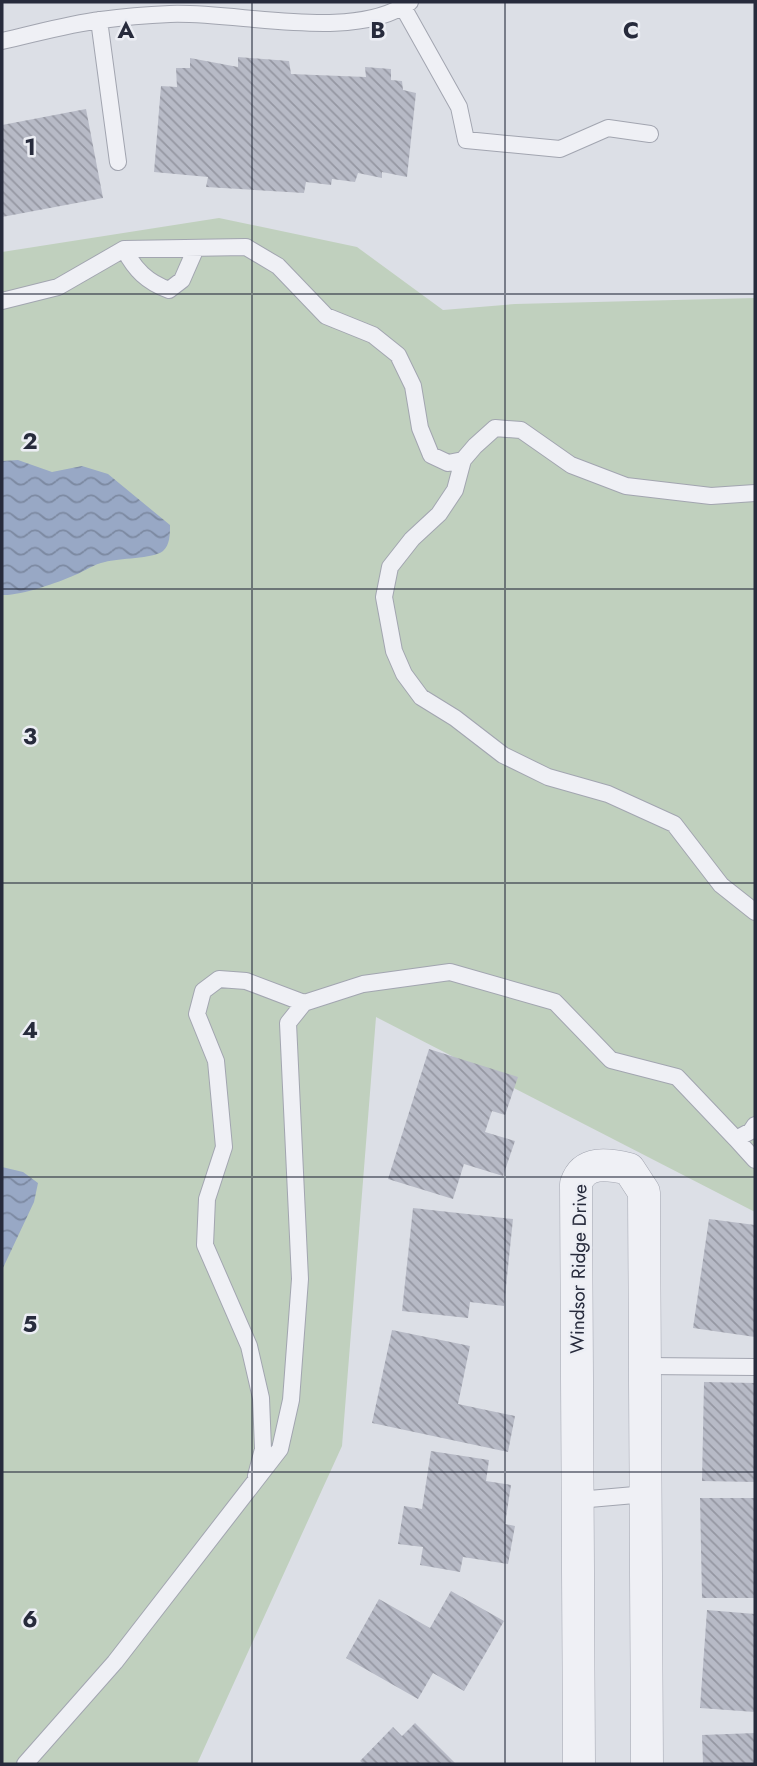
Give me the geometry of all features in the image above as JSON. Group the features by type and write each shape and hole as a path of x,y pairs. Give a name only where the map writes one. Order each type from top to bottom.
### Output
{"street":[{"name":"Windsor Ridge Drive","path":"579,1764 576,1184 579,1175 590,1167 607,1164 629,1169 644,1192 647,1764"}],"lane":[{"path":"2,41 99,20 173,14 297,22 369,20 407,4 459,107 466,140 560,149 608,128 650,134"},
{"path":"99,20 118,162"},
{"path":"2,301 58,287 124,249 246,247 278,266 326,316 373,335 398,355 413,386 420,428 431,455 449,463 463,460"},
{"path":"124,249 133,267 153,285 169,290 181,280 196,248"},
{"path":"755,493 711,496 626,485 571,465 521,430 495,428 463,460 455,490 439,514 412,539 390,567 384,597 394,650 404,674 421,697 455,718 503,755 548,777 608,794 674,824 721,884 755,912"},
{"path":"25,1764 115,1662 280,1449 291,1400 300,1279 288,1023 304,1003 363,984 450,972 555,1002 611,1060 677,1077 755,1160"},
{"path":"253,1484 263,1449 261,1398 249,1346 205,1245 207,1199 224,1147 216,1061 197,1014 203,991 219,979 246,981 304,1003"},
{"path":"736,1139 751,1131 755,1125"},
{"path":"645,1366 755,1367"},
{"path":"578,1500 646,1494"}],"green space":[{"path":"219,218 357,247 443,310 515,304 755,298 755,1212 376,1017 342,1446 197,1764 2,1764 2,252"}],"water":[{"path":"18,460 52,472 82,466 108,474 170,525 167,546 158,554 101,563 49,585 2,595 2,461"},
{"path":"2,1167 23,1172 38,1183 34,1202 2,1270"}],"building":[{"path":"238,57 289,61 291,74 366,77 365,67 391,69 391,80 402,81 403,90 416,93 407,177 382,172 382,178 358,173 355,182 332,179 331,185 306,182 304,193 206,187 208,177 154,172 161,86 177,87 176,68 190,68 190,58 238,67"},
{"path":"86,109 103,198 2,217 2,125"},
{"path":"429,1049 518,1077 505,1115 492,1111 485,1132 515,1141 503,1176 464,1164 453,1199 388,1179"},
{"path":"413,1208 513,1219 504,1306 470,1302 468,1318 402,1311"},
{"path":"709,1219 755,1225 755,1337 693,1328"},
{"path":"392,1330 470,1346 458,1404 515,1416 508,1452 372,1423"},
{"path":"704,1382 755,1383 755,1482 702,1481"},
{"path":"431,1451 489,1460 486,1481 511,1485 505,1524 515,1526 508,1564 463,1557 460,1572 420,1565 423,1547 398,1544 404,1506 422,1509"},
{"path":"700,1498 755,1498 755,1598 702,1598"},
{"path":"451,1591 504,1621 464,1691 433,1673 418,1699 346,1658 379,1599 430,1628"},
{"path":"707,1610 755,1614 755,1712 700,1708"},
{"path":"415,1723 456,1764 364,1764 360,1761 393,1727 402,1736"},
{"path":"755,1733 755,1764 703,1764 702,1735"}]}
